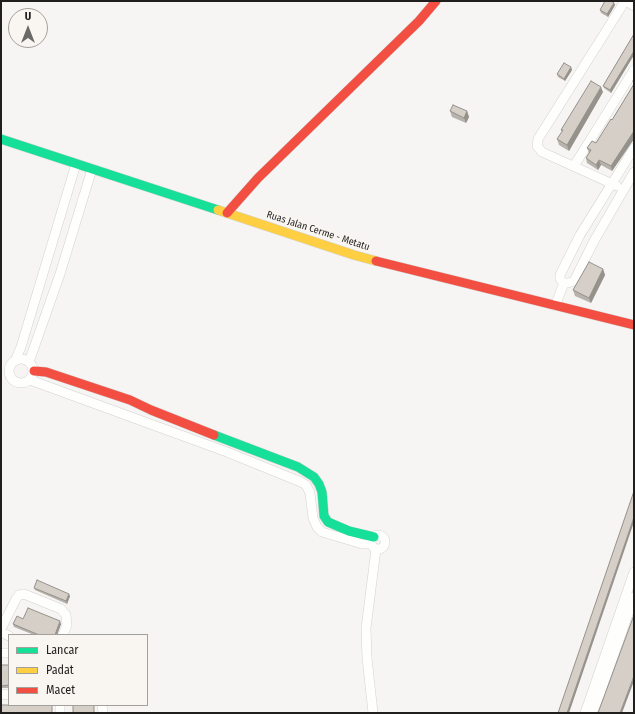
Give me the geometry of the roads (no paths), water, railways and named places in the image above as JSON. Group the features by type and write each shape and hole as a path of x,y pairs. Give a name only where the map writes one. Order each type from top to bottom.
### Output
{"street":[{"path":"227,213 258,178 419,20 436,1"},
{"path":"624,188 542,152 537,146 538,139 626,1 634,6"},
{"path":"574,166 634,70"},
{"name":"Ruas Jalan Cerme - Metatu","path":"1,139 354,255 634,325"},
{"path":"634,148 580,235 560,275 560,279 564,283 568,284 574,281 594,241 634,172"},
{"path":"76,164 21,347 15,361 11,364 10,374 12,379 21,383 30,380 227,452 301,482 306,486 310,493 313,518 317,527 322,532 362,544 374,543"},
{"path":"29,362 60,274 92,169"},
{"path":"580,235 594,241"},
{"path":"45,270 60,274"},
{"path":"555,306 564,283"},
{"path":"15,361 25,359 29,362 34,370 33,376 30,380"},
{"path":"34,370 53,374 130,400 151,410 298,467 314,477 319,484 322,492 324,516 328,522 374,543"},
{"path":"147,424 151,410"},
{"path":"373,713 367,658 366,628 374,543"},
{"path":"592,713 629,609 632,597 634,572"},
{"path":"1,631 16,599 19,595 24,594 60,609 66,615 67,625 63,634"},
{"path":"585,713 629,609"}]}
